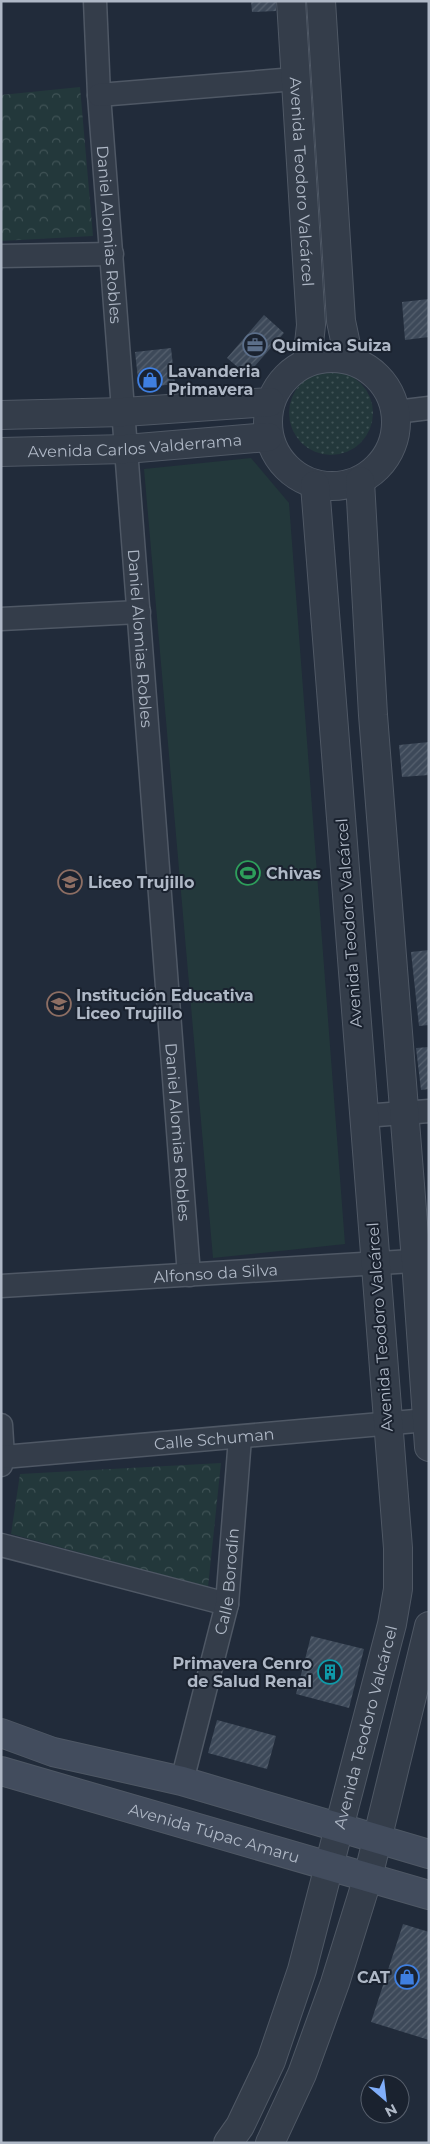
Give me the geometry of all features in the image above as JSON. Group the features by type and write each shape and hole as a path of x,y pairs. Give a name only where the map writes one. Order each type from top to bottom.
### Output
{"main road":[{"path":"1,1733 53,1752 182,1781 429,1854"},
{"name":"Avenida Túpac Amaru","path":"1,1771 429,1895"}],"street":[{"name":"Daniel Alomias Robles","path":"94,1 99,95 189,1275"},
{"name":"Avenida Teodoro Valcárcel","path":"290,1 311,325 307,362"},
{"name":"Avenida Teodoro Valcárcel","path":"321,1 341,321 349,359"},
{"path":"99,95 295,79"},
{"path":"1,256 112,254"},
{"path":"328,358 349,359 366,367 380,379 390,394 396,412 396,433 388,453 375,469 360,481 339,486 315,485 298,477 285,467 275,453 268,436 267,419 270,402 278,385 291,372 307,362 328,358"},
{"name":"Avenida Carlos Valderrama","path":"1,415 124,412 270,402"},
{"path":"396,412 429,408"},
{"name":"Avenida Carlos Valderrama","path":"1,452 126,449 268,436"},
{"path":"360,481 373,715 416,1112 428,1434"},
{"name":"Avenida Teodoro Valcárcel","path":"228,2143 240,2126 271,2061 302,1970 392,1624 398,1589 398,1548 315,485"},
{"path":"1,619 139,612"},
{"path":"333,720 373,715"},
{"path":"364,1116 416,1112"},
{"name":"Alfonso da Silva","path":"1,1286 422,1261"},
{"name":"Calle Schuman","path":"2,1461 387,1423 428,1434"},
{"path":"1,1425 2,1461"},
{"name":"Calle Borodín","path":"182,1781 227,1604 240,1438"},
{"path":"1,1544 227,1604"},
{"path":"270,2143 302,2074 335,1983 368,1878 429,1626"},
{"path":"271,2061 302,2074"}],"green space":[{"path":"80,87 93,236 1,241 1,95"},
{"path":"323,371 339,371 355,378 366,389 373,405 370,429 361,443 355,448 339,455 323,455 307,448 296,437 289,421 289,405 296,389 307,378"},
{"name":"Chivas","path":"251,458 289,503 345,1244 213,1258 144,469"},
{"path":"221,1463 208,1587 11,1534 20,1474"}],"building":[{"path":"251,1 276,1 276,11 252,12"},
{"path":"429,299 429,337 405,340 402,302"},
{"name":"Quimica Suiza","path":"264,315 284,333 247,375 227,358"},
{"path":"171,348 175,384 139,388 135,352"},
{"path":"429,742 429,775 402,777 399,745"},
{"path":"429,950 429,1025 419,1026 411,952"},
{"path":"429,1047 429,1089 421,1090 416,1048"},
{"name":"Primavera Cenro de Salud Renal","path":"311,1636 364,1649 349,1708 296,1694"},
{"path":"217,1720 276,1736 267,1769 208,1753"},
{"name":"CAT","path":"403,1924 429,1932 429,2040 371,2022"}],"place":[{"name":"Quimica Suiza","path":"255,345"},
{"name":"Lavanderia Primavera","path":"150,380"},
{"name":"Chivas","path":"248,873"},
{"name":"Liceo Trujillo","path":"70,882"},
{"name":"Institución Educativa Liceo Trujillo","path":"59,1004"},
{"name":"Primavera Cenro de Salud Renal","path":"330,1672"},
{"name":"CAT","path":"407,1977"}]}
